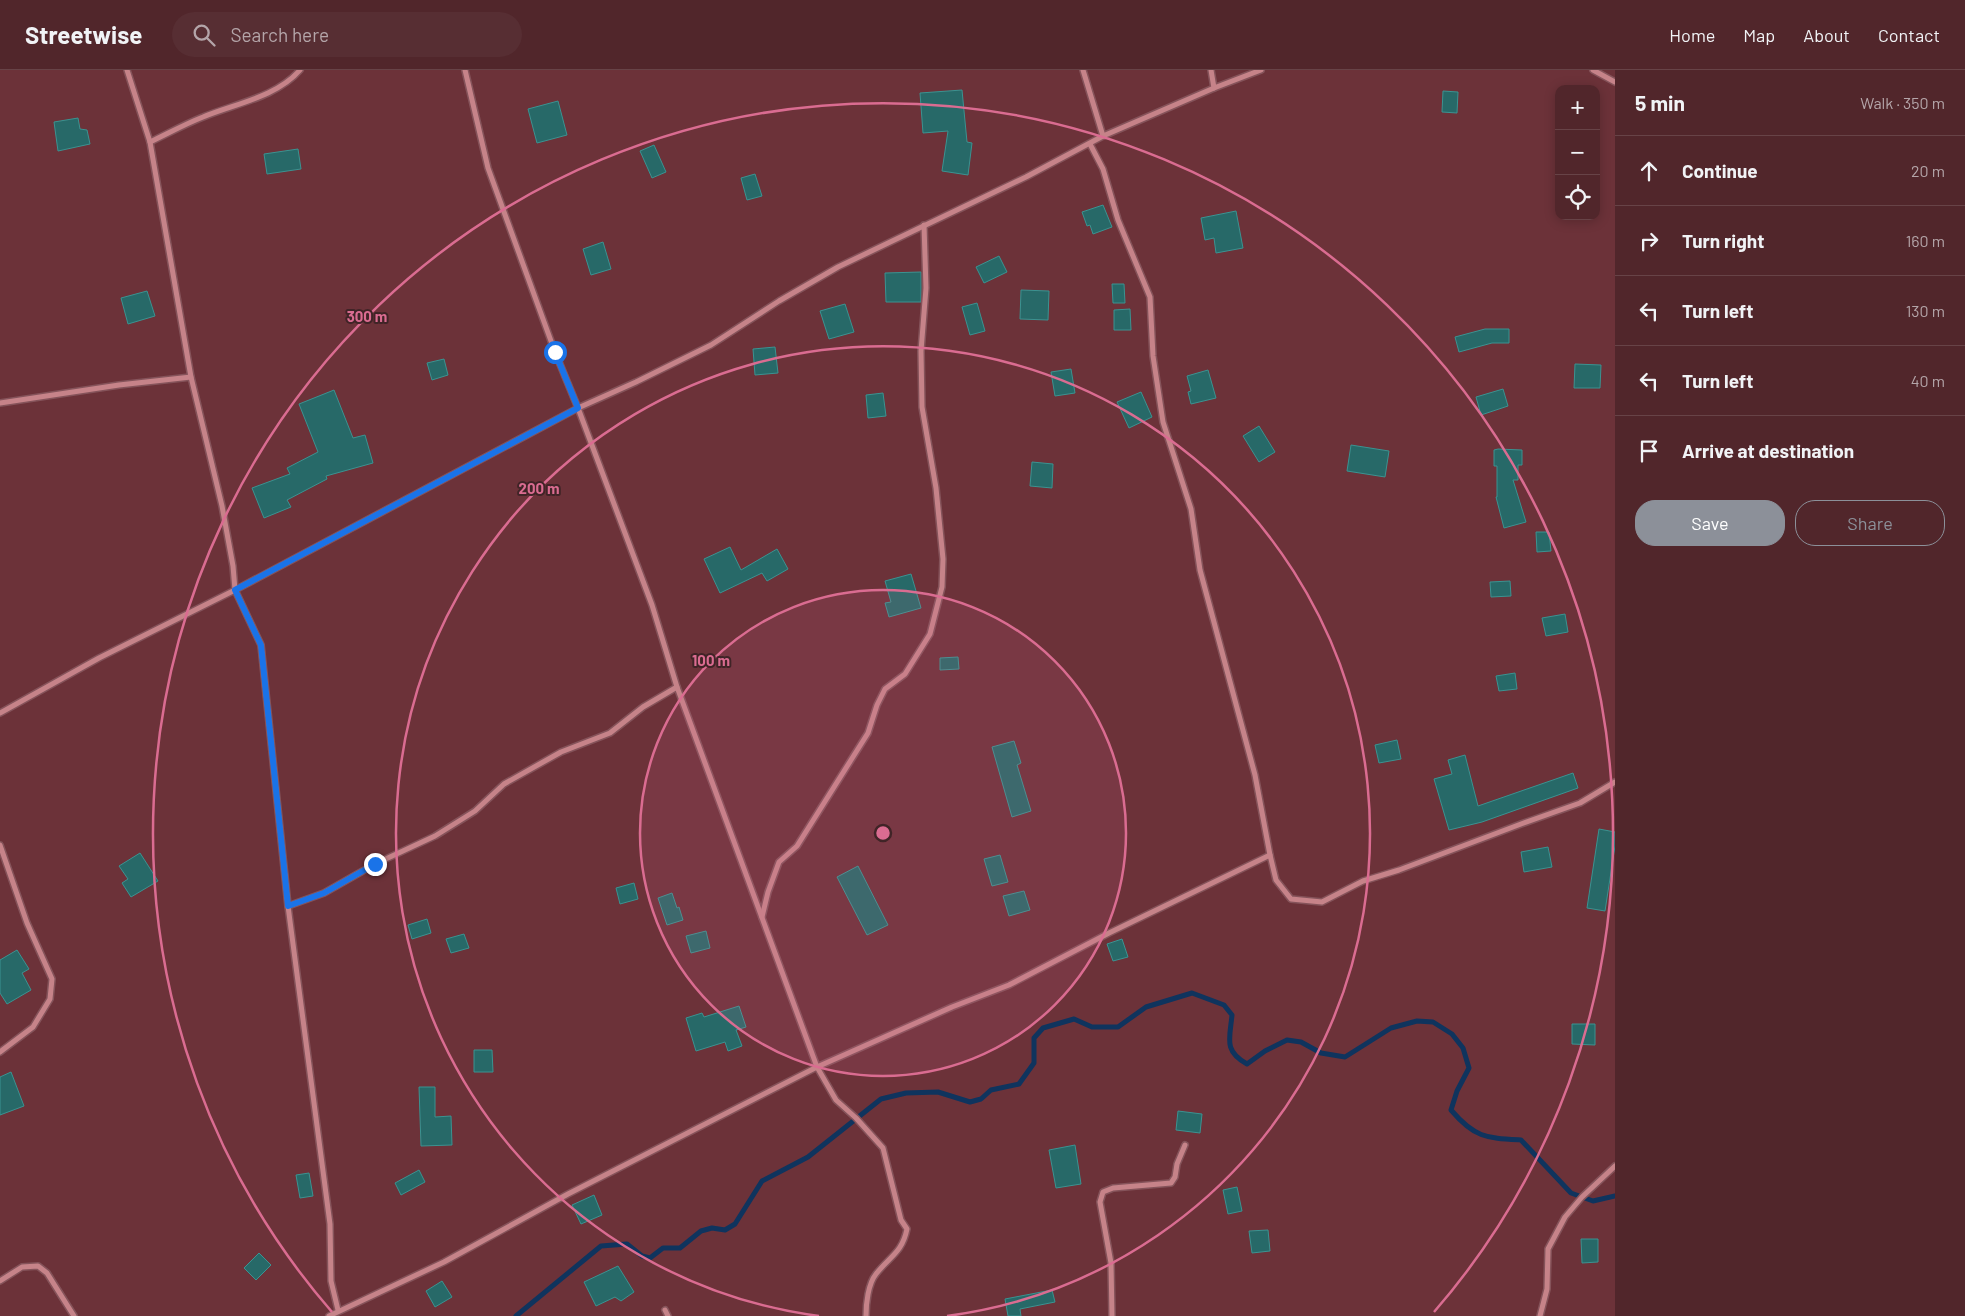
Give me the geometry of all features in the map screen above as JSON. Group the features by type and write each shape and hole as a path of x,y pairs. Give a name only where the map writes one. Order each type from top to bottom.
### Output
{"street":[{"path":"127,70 150,142 191,376 222,506 233,566 235,590 261,645 288,906 330,1224 331,1281 338,1310"},
{"path":"150,142 201,118 259,96 290,81 300,70"},
{"path":"465,70 488,168 555,352 652,605 677,687 817,1067 836,1100 856,1118 883,1148 901,1220 907,1229 904,1244 874,1276 866,1304 866,1316"},
{"path":"1083,70 1103,136"},
{"path":"1211,70 1214,88"},
{"path":"0,713 99,658 235,590 578,408 636,382 710,344 838,267 1026,177 1103,136 1214,88 1261,70"},
{"path":"1593,70 1615,82"},
{"path":"1090,144 1103,169 1118,220 1150,297 1153,356 1164,422 1191,509 1200,570 1255,775 1276,880 1291,899 1322,902 1363,881 1399,870 1580,803 1615,782"},
{"path":"762,918 768,892 780,862 797,846 868,733 877,705 885,689 905,674 930,634 942,587 943,559 936,488 922,406 921,351 926,288 924,225"},
{"path":"0,403 119,384 191,376"},
{"path":"288,906 324,893 375,864 435,836 475,811 504,784 561,752 610,733 643,707 677,687"},
{"path":"0,845 27,923 52,979 50,999 33,1027 0,1052"},
{"path":"329,1316 338,1310 389,1289 444,1262 568,1194 817,1067 952,1007 1010,985 1118,928 1270,855"},
{"path":"1112,1316 1111,1263 1100,1202 1103,1192 1113,1188 1172,1183 1185,1145"},
{"path":"1540,1316 1547,1289 1548,1249 1565,1217 1615,1166"},
{"path":"0,1281 22,1267 38,1266 47,1273 74,1316"},
{"path":"665,1310 668,1316"}],"building":[{"path":"962,90 967,142 972,143 968,175 942,171 948,131 923,133 920,93"},
{"path":"1443,91 1458,92 1457,113 1442,112"},
{"path":"558,101 567,135 537,143 528,109"},
{"path":"78,118 80,129 87,130 90,144 58,151 54,122"},
{"path":"654,145 666,172 652,178 640,151"},
{"path":"298,149 301,169 267,174 264,154"},
{"path":"755,174 762,196 747,200 741,178"},
{"path":"1103,205 1112,227 1093,234 1090,225 1087,226 1082,212"},
{"path":"1236,211 1243,248 1216,253 1214,238 1205,240 1201,218"},
{"path":"603,242 611,269 591,275 583,249"},
{"path":"999,256 1007,272 984,283 976,267"},
{"path":"921,272 921,302 886,302 885,273"},
{"path":"1112,284 1124,284 1125,303 1113,303"},
{"path":"1021,290 1049,291 1048,320 1020,319"},
{"path":"147,291 155,316 128,324 121,298"},
{"path":"977,303 985,331 970,335 962,307"},
{"path":"845,304 854,332 829,339 820,311"},
{"path":"1130,309 1131,330 1114,330 1114,310"},
{"path":"1485,329 1509,329 1509,343 1492,343 1459,352 1455,337"},
{"path":"775,347 778,373 755,375 753,349"},
{"path":"444,359 448,375 432,380 427,363"},
{"path":"1575,364 1601,365 1600,388 1574,388"},
{"path":"1071,369 1075,393 1055,396 1051,372"},
{"path":"1208,370 1216,398 1191,404 1188,392 1191,391 1187,376"},
{"path":"1503,389 1508,406 1481,415 1476,397"},
{"path":"334,390 353,438 365,435 373,463 326,476 327,479 287,500 291,507 264,518 252,488 290,474 287,468 318,452 299,404"},
{"path":"1141,392 1152,417 1129,428 1117,402"},
{"path":"883,393 886,416 868,418 866,395"},
{"path":"1259,426 1275,452 1259,462 1243,436"},
{"path":"1351,445 1389,451 1385,477 1347,471"},
{"path":"1494,450 1522,450 1522,465 1518,465 1518,480 1513,480 1526,522 1504,528 1496,497 1497,466 1494,466"},
{"path":"1032,462 1053,464 1052,488 1030,486"},
{"path":"1536,532 1549,532 1551,551 1537,552"},
{"path":"730,547 741,570 777,549 788,569 767,581 762,573 720,593 704,559"},
{"path":"911,574 921,608 889,617 885,603 891,602 885,581"},
{"path":"1510,581 1511,596 1491,597 1490,582"},
{"path":"1565,614 1568,632 1546,636 1542,618"},
{"path":"958,657 959,669 940,670 940,658"},
{"path":"1515,673 1517,689 1499,691 1496,676"},
{"path":"1397,740 1401,759 1379,763 1375,745"},
{"path":"1014,741 1021,763 1017,765 1031,811 1012,817 992,747"},
{"path":"1465,755 1478,806 1573,773 1578,788 1482,822 1449,830 1434,779 1452,774 1448,760"},
{"path":"1599,829 1615,832 1615,846 1605,911 1587,908"},
{"path":"1548,847 1552,867 1524,872 1521,852"},
{"path":"140,853 158,881 131,897 122,883 128,879 119,866"},
{"path":"1000,855 1008,882 992,886 984,859"},
{"path":"858,866 888,925 867,935 837,877"},
{"path":"634,883 638,899 620,904 616,888"},
{"path":"1024,891 1030,910 1009,916 1003,896"},
{"path":"672,893 683,920 667,925 658,898"},
{"path":"427,919 431,933 412,939 408,925"},
{"path":"706,931 710,948 691,953 686,936"},
{"path":"464,934 469,948 451,953 446,939"},
{"path":"1122,939 1128,957 1113,961 1107,944"},
{"path":"17,950 29,969 22,973 31,990 7,1004 0,993 0,960"},
{"path":"739,1006 746,1027 736,1030 742,1046 728,1051 725,1042 696,1051 686,1018 702,1013 704,1017"},
{"path":"1572,1024 1595,1024 1595,1045 1572,1044"},
{"path":"474,1050 492,1050 493,1072 474,1072"},
{"path":"11,1072 24,1106 0,1115 0,1077"},
{"path":"419,1087 435,1087 435,1117 451,1116 452,1145 421,1146"},
{"path":"1178,1111 1202,1114 1200,1133 1176,1130"},
{"path":"1075,1145 1081,1184 1056,1188 1049,1150"},
{"path":"419,1170 425,1182 401,1195 395,1183"},
{"path":"309,1173 313,1196 300,1198 296,1175"},
{"path":"1237,1187 1242,1211 1228,1214 1223,1190"},
{"path":"594,1195 602,1215 581,1224 572,1205"},
{"path":"1268,1230 1270,1251 1252,1253 1249,1231"},
{"path":"1581,1239 1598,1239 1598,1262 1582,1263"},
{"path":"259,1253 271,1265 256,1280 244,1268"},
{"path":"618,1266 634,1292 621,1301 615,1297 596,1306 584,1282"},
{"path":"442,1281 452,1297 435,1307 426,1291"},
{"path":"1052,1290 1055,1302 1020,1309 1021,1316 1008,1316 1005,1299"}],"waterway":[{"path":"516,1316 601,1246 627,1244 642,1256 650,1258 663,1248 680,1248 701,1231 712,1228 725,1230 735,1224 762,1181 808,1157 881,1099 906,1093 938,1092 970,1102 981,1099 991,1090 1019,1084 1034,1063 1034,1038 1043,1028 1074,1019 1092,1027 1118,1027 1146,1007 1192,993 1224,1005 1232,1015 1231,1049 1239,1059 1247,1064 1265,1051 1287,1040 1301,1042 1321,1053 1345,1057 1391,1028 1417,1021 1433,1022 1452,1034 1463,1048 1469,1068 1457,1091 1451,1110 1459,1119 1482,1135 1521,1140 1571,1193 1593,1201 1615,1196"}],"route":[{"path":"375,864 324,893 288,906 261,645 235,590 578,408 555,352"}]}
